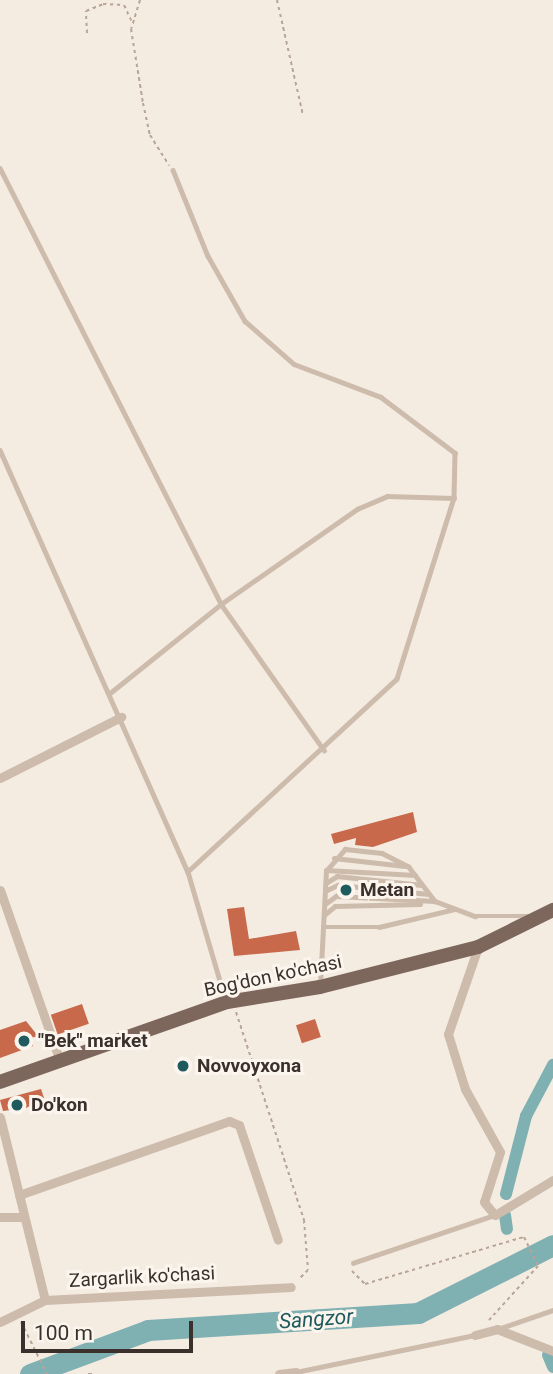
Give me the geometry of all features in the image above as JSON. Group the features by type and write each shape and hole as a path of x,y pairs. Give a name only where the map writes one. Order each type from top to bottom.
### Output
{"main road":[{"name":"Bog'don ko'chasi","path":"1,1077 60,1061 230,1002 320,987 478,947 549,912"}],"street":[{"path":"0,778 121,717"},
{"path":"0,890 60,1061"},
{"path":"478,947 447,1034 465,1089 500,1152 484,1202 495,1214 553,1180"},
{"path":"0,1117 45,1300"},
{"path":"19,1195 229,1121 239,1125 278,1240"},
{"path":"0,1217 24,1217"},
{"name":"Zargarlik ko'chasi","path":"0,1322 45,1300 290,1286"},
{"path":"475,1335 497,1329 553,1351"},
{"path":"279,1374 298,1373"}],"lane":[{"path":"0,168 221,604 324,750"},
{"path":"173,170 208,256 245,321 294,364 381,397 455,453 454,498 397,679 324,750 188,872"},
{"path":"0,450 188,872 230,1002"},
{"path":"110,693 221,604 357,509 387,496 454,498"},
{"path":"320,987 326,871 334,858 345,849 382,853 409,867 435,901"},
{"path":"334,858 409,867"},
{"path":"326,871 338,866 415,875"},
{"path":"326,883 337,876 423,885"},
{"path":"325,891 338,885 430,894"},
{"path":"324,904 336,896 435,901 475,916 549,912"},
{"path":"324,915 335,906 379,910 435,901"},
{"path":"323,927 379,927 456,909"},
{"path":"353,1263 495,1214"},
{"path":"497,1329 553,1310"},
{"path":"298,1373 354,1365 475,1335"}],"path":[{"path":"132,21 139,0"},
{"path":"277,0 303,116"},
{"path":"87,33 86,11 103,4 124,5 132,21 150,135 173,170"},
{"path":"230,1002 304,1220 308,1270 290,1286"},
{"path":"353,1263 351,1277 365,1284 524,1237 538,1266 475,1335"},
{"path":"18,1313 47,1374"},
{"path":"88,1374 95,1374"}],"building":[{"path":"413,812 417,832 373,847 355,845 356,838 334,844 331,834"},
{"path":"244,907 249,939 296,931 300,950 234,956 227,909"},
{"path":"82,1004 89,1024 58,1035 51,1015"},
{"path":"315,1019 321,1037 302,1043 296,1025"},
{"path":"26,1021 38,1036 31,1038 33,1046 0,1058 0,1030"},
{"path":"41,1089 44,1098 26,1108 3,1111 0,1100"}],"waterway":[{"path":"506,1194 526,1116 553,1065"},
{"path":"505,1215 507,1229"},
{"name":"Sangzor","path":"30,1374 148,1330 418,1313 553,1245"},
{"path":"548,1355 553,1367"}],"place":[{"name":"Metan","path":"346,890"},
{"name":"\"Bek\" market","path":"24,1041"},
{"name":"Novvoyxona","path":"183,1066"},
{"name":"Do'kon","path":"17,1105"}]}
